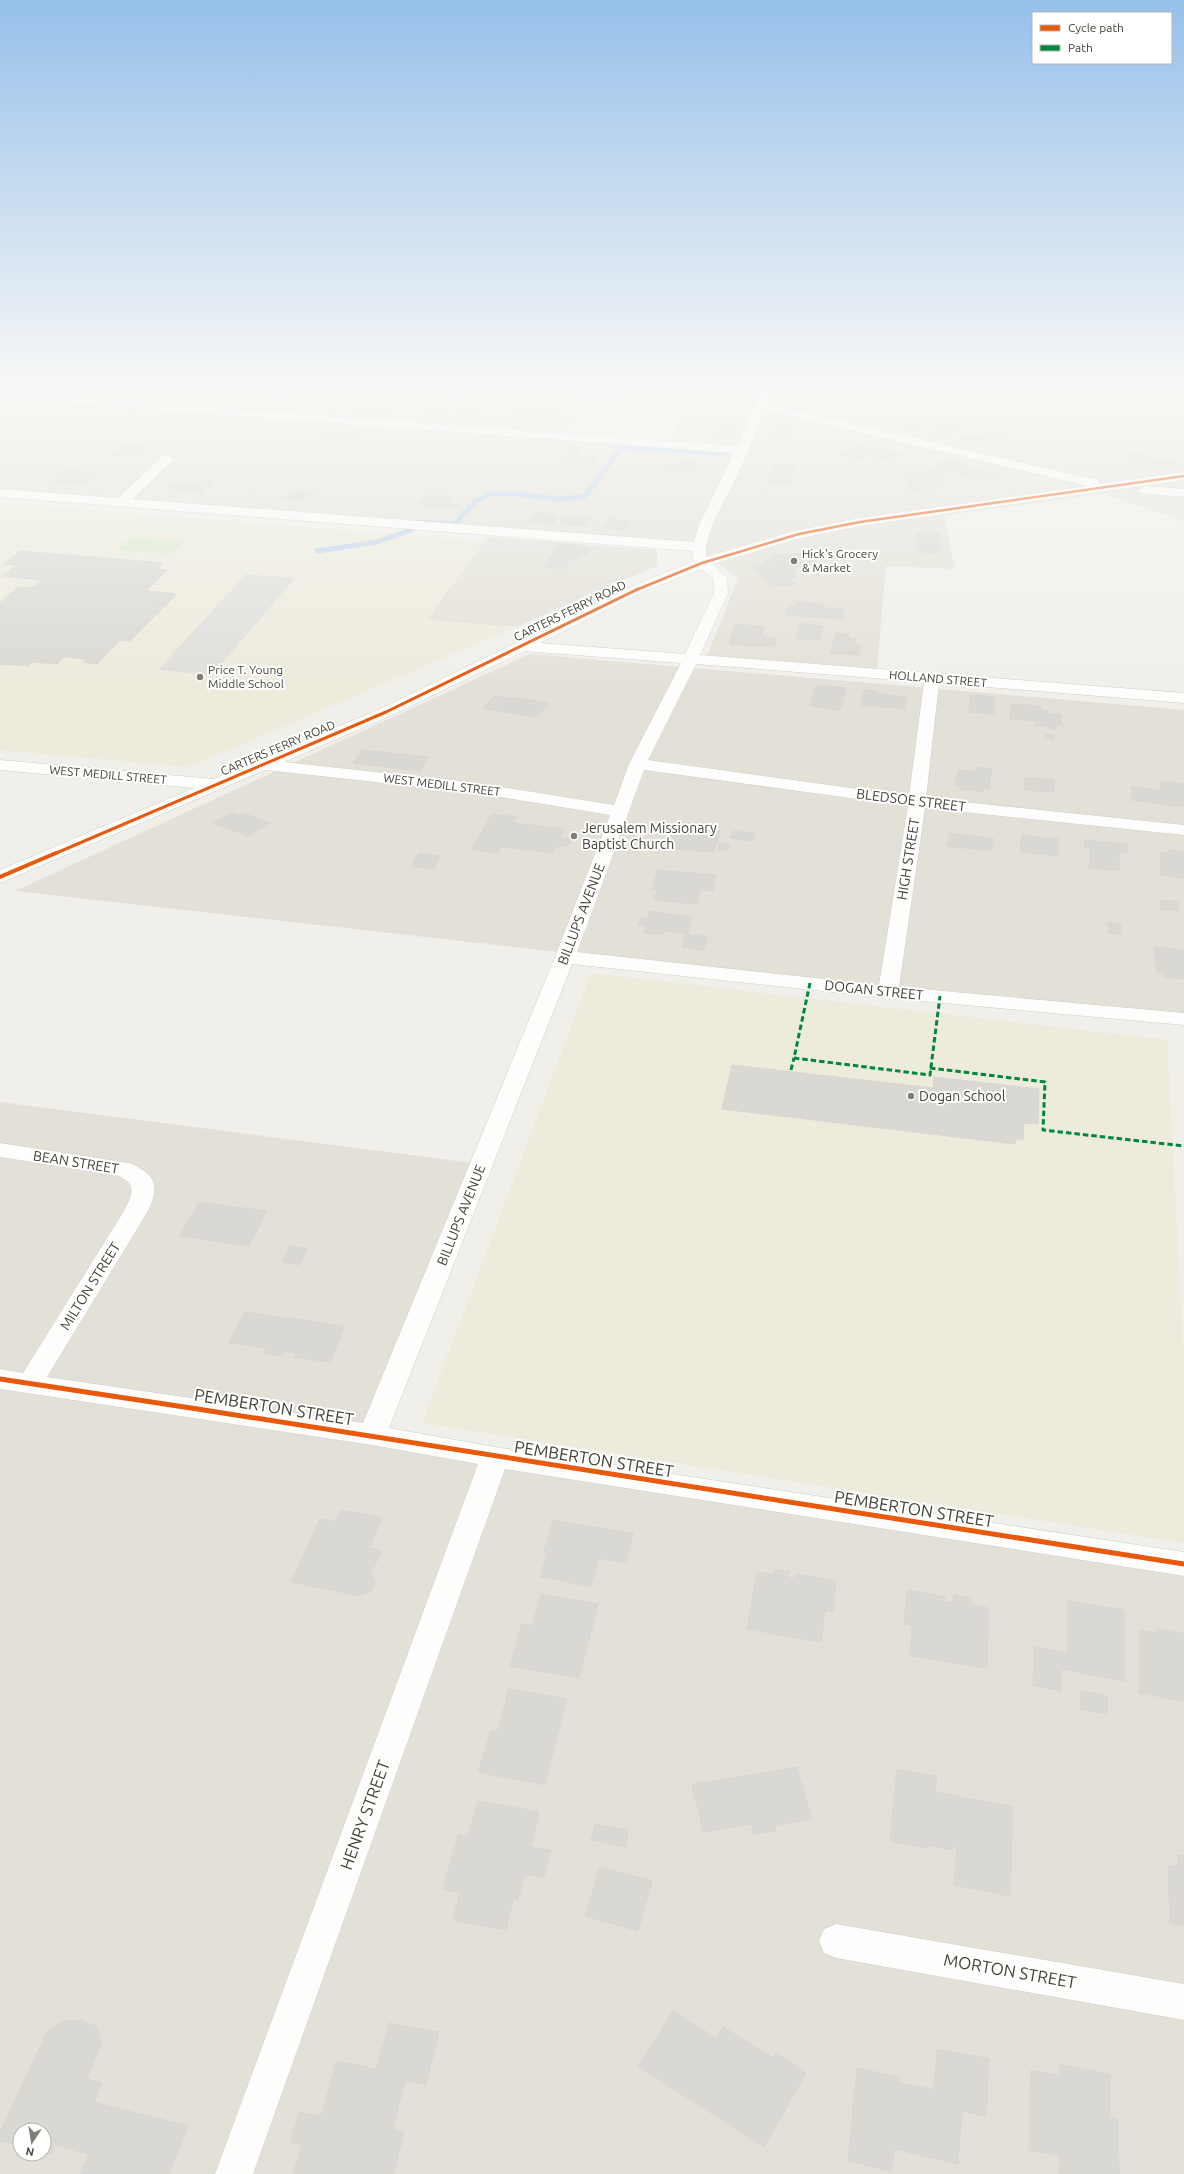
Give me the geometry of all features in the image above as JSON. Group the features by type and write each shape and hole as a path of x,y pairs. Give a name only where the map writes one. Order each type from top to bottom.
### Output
{"street":[{"path":"122,502 140,484"},
{"path":"702,563 698,553 707,524 725,484"},
{"path":"1101,484 1184,493"},
{"name":"CARTERS FERRY ROAD","path":"0,877 386,712 638,589 702,563 773,541 828,528 915,512 1120,484"},
{"path":"0,493 700,547"},
{"name":"BILLUPS AVENUE","path":"372,1435 565,957 638,764 691,659 723,586 721,578 702,563"},
{"name":"HOLLAND STREET","path":"522,646 1184,698"},
{"name":"HIGH STREET","path":"888,992 917,802 932,678"},
{"name":"WEST MEDILL STREET","path":"265,764 476,788 619,811"},
{"name":"BLEDSOE STREET","path":"638,764 917,802 1184,830"},
{"name":"WEST MEDILL STREET","path":"0,765 216,784"},
{"name":"DOGAN STREET","path":"565,957 888,992 1184,1019"},
{"name":"BEAN STREET","path":"0,1150 122,1168 134,1172 142,1180 144,1186"},
{"name":"MILTON STREET","path":"30,1383 136,1211 144,1195 144,1186"},
{"name":"PEMBERTON STREET","path":"0,1379 372,1435 495,1457 1184,1564"},
{"name":"HENRY STREET","path":"234,2174 495,1457"},
{"name":"MORTON STREET","path":"836,1941 1184,2002"}],"shaded area":[{"path":"0,484 1184,484 1184,521 1104,494 944,515 955,569 886,566 877,669 707,656 738,579 720,565 681,542 0,491"},
{"name":"Price T. Young Middle School","path":"0,503 484,541 427,620 516,627 189,767 0,750"},
{"path":"487,537 657,550 657,566 516,627 427,620"},
{"path":"246,574 295,578 212,675 158,670"},
{"path":"530,654 1184,710 1184,1022 15,891"},
{"path":"591,973 1167,1040 1184,1361 1184,1543 422,1423"},
{"path":"0,1102 480,1164 374,1435 1184,1560 1184,2174 0,2174"}],"green space":[{"path":"137,537 184,542 170,554 123,551 118,549 130,538"}],"building":[{"path":"174,484 211,484 202,493 170,489"},
{"path":"909,484 941,484 917,491 906,485"},
{"path":"294,490 313,492 303,501 280,499 287,497"},
{"path":"427,495 452,497 447,503 460,504 457,508 418,505"},
{"path":"537,513 559,516 553,524 531,522"},
{"path":"568,516 590,518 584,526 561,524"},
{"path":"609,519 632,521 626,530 603,528"},
{"path":"939,532 940,553 917,552 917,533"},
{"path":"559,544 591,548 587,554 579,553 576,559 571,558 564,569 544,567"},
{"path":"20,551 163,563 157,569 167,570 142,595 162,596 97,664 83,662 86,659 64,657 57,664 32,662 28,666 0,664 0,603 18,587 33,588 42,580 3,576 16,565 4,564"},
{"name":"Hick's Grocery & Market","path":"806,553 816,564 799,566 796,570 788,562 776,563 770,556"},
{"path":"773,559 776,563 788,562 796,573 792,573 796,577 789,578 795,584 771,587 752,566 768,565 764,560"},
{"path":"146,591 177,594 130,641 119,640 162,596 142,595"},
{"path":"796,602 824,604 823,608 795,606"},
{"path":"788,605 844,609 842,619 785,615"},
{"path":"736,624 764,627 761,636 764,636 761,646 729,644"},
{"path":"800,624 823,626 819,640 796,638"},
{"path":"836,633 849,634 848,638 856,639 854,644 861,645 859,655 830,653"},
{"path":"764,638 777,639 774,646 761,645"},
{"path":"817,685 846,688 840,710 810,706"},
{"path":"864,690 878,691 878,694 906,697 904,709 861,705"},
{"path":"970,695 995,697 994,714 969,712"},
{"path":"495,696 511,699 514,697 549,703 536,717 483,708"},
{"path":"1011,704 1041,706 1040,710 1049,711 1049,714 1061,715 1061,725 1056,724 1056,729 1047,728 1047,726 1035,725 1036,721 1010,719"},
{"path":"1045,734 1054,735 1054,739 1045,738"},
{"path":"362,750 429,757 420,771 353,763"},
{"path":"975,767 992,769 989,789 984,788 983,792 960,789 960,786 955,785 958,770 975,772"},
{"path":"1025,777 1054,780 1054,792 1025,790"},
{"path":"1161,781 1184,784 1184,807 1131,800 1132,787 1160,790"},
{"path":"231,813 239,816 244,813 270,823 248,836 213,823"},
{"path":"492,814 517,817 513,823 564,829 560,837 571,839 567,847 557,846 553,853 501,847 498,853 471,850"},
{"path":"677,822 695,824 694,829 720,831 714,852 668,848 670,842 665,842 669,827 675,828"},
{"path":"733,831 755,834 752,841 730,838"},
{"path":"950,833 994,839 991,851 947,846"},
{"path":"1022,835 1059,839 1057,856 1020,852"},
{"path":"1085,840 1128,844 1128,853 1119,852 1119,871 1089,868 1090,849 1085,848"},
{"path":"720,843 730,844 728,851 718,850"},
{"path":"1168,850 1184,852 1184,878 1160,875 1160,852 1168,853"},
{"path":"419,853 441,856 434,869 411,866"},
{"path":"657,870 716,875 713,891 700,890 697,904 654,900 657,890 652,890"},
{"path":"1161,900 1178,902 1179,911 1161,909"},
{"path":"650,911 692,917 688,933 664,931 663,935 644,933 646,925 638,925 641,917 648,918"},
{"path":"1108,922 1121,924 1121,934 1108,933"},
{"path":"686,934 708,937 703,950 682,947"},
{"path":"1154,947 1184,950 1184,979 1163,977 1163,973 1156,972"},
{"path":"732,1065 933,1088 934,1077 1039,1089 1038,1124 1024,1123 1023,1140 1015,1139 1015,1144 722,1109"},
{"path":"199,1202 267,1211 249,1246 179,1236"},
{"path":"290,1246 307,1249 299,1265 282,1262"},
{"path":"245,1312 345,1326 330,1362 294,1357 296,1353 285,1351 282,1356 264,1354 266,1348 229,1343"},
{"path":"341,1510 382,1518 369,1548 380,1550 381,1554 370,1573 376,1581 371,1591 360,1596 291,1582 320,1519 336,1522"},
{"path":"553,1520 633,1533 626,1563 599,1558 591,1586 540,1577 547,1552 544,1552"},
{"path":"775,1569 789,1572 788,1578 795,1579 796,1574 836,1581 833,1612 825,1611 821,1642 747,1629 757,1572 774,1575"},
{"path":"907,1590 945,1597 944,1602 953,1603 954,1595 971,1598 970,1605 989,1608 987,1668 910,1656 912,1626 904,1624"},
{"path":"541,1594 598,1604 579,1678 510,1666 522,1624 532,1626"},
{"path":"1068,1601 1124,1610 1124,1681 1061,1669 1061,1691 1033,1685 1034,1646 1067,1653"},
{"path":"1157,1629 1184,1634 1184,1701 1139,1693 1139,1630 1157,1633"},
{"path":"509,1689 567,1699 545,1785 478,1772 491,1731 497,1732"},
{"path":"1080,1691 1107,1696 1107,1714 1080,1709"},
{"path":"797,1767 812,1819 774,1825 776,1831 754,1834 751,1824 704,1832 692,1784"},
{"path":"897,1769 937,1776 935,1792 1013,1807 1010,1896 954,1885 957,1847 952,1846 952,1850 929,1845 929,1848 890,1841"},
{"path":"478,1801 539,1812 531,1847 551,1850 544,1878 524,1874 518,1900 513,1899 506,1930 453,1920 460,1893 443,1889 458,1835 468,1837"},
{"path":"595,1824 628,1830 625,1847 591,1840"},
{"path":"1177,1854 1184,1856 1184,1926 1170,1923 1168,1865 1178,1866"},
{"path":"600,1867 652,1881 638,1931 585,1916"},
{"path":"673,2011 716,2038 723,2027 773,2058 776,2053 806,2073 764,2147 638,2066"},
{"path":"66,2020 81,2020 97,2027 102,2043 86,2079 102,2083 94,2102 188,2126 169,2174 81,2174 89,2154 55,2145 52,2152 52,2122 12,2122 12,2144 0,2141 0,2132 48,2030"},
{"path":"389,2023 439,2032 426,2085 405,2081 393,2129 404,2132 394,2174 293,2174 302,2145 290,2142 299,2112 321,2116 337,2061 376,2069"},
{"path":"937,2049 989,2059 986,2116 962,2111 958,2164 894,2149 892,2171 848,2161 857,2068 899,2077 898,2082 934,2090"},
{"path":"1060,2065 1110,2074 1110,2117 1118,2119 1119,2174 1059,2174 1059,2156 1029,2150 1031,2070 1060,2076"}],"waterway":[{"path":"418,522 454,524 476,501 490,494 516,494 559,499 583,497 594,484"},
{"path":"317,551 377,542 411,530"}],"marked path":[{"path":"810,983 794,1058 930,1075 940,996"},
{"path":"791,1070 794,1058"},
{"path":"930,1068 1045,1082 1043,1130 1184,1146"}],"cycle path":[{"path":"0,877 386,712 638,589 702,563 799,534 860,522 1124,484"},
{"path":"0,1379 372,1435 495,1457 1184,1564"}],"place":[{"name":"Hick's Grocery & Market","path":"794,561"},
{"name":"Price T. Young Middle School","path":"200,677"},
{"name":"Jerusalem Missionary Baptist Church","path":"574,836"},
{"name":"Dogan School","path":"911,1096"}]}
